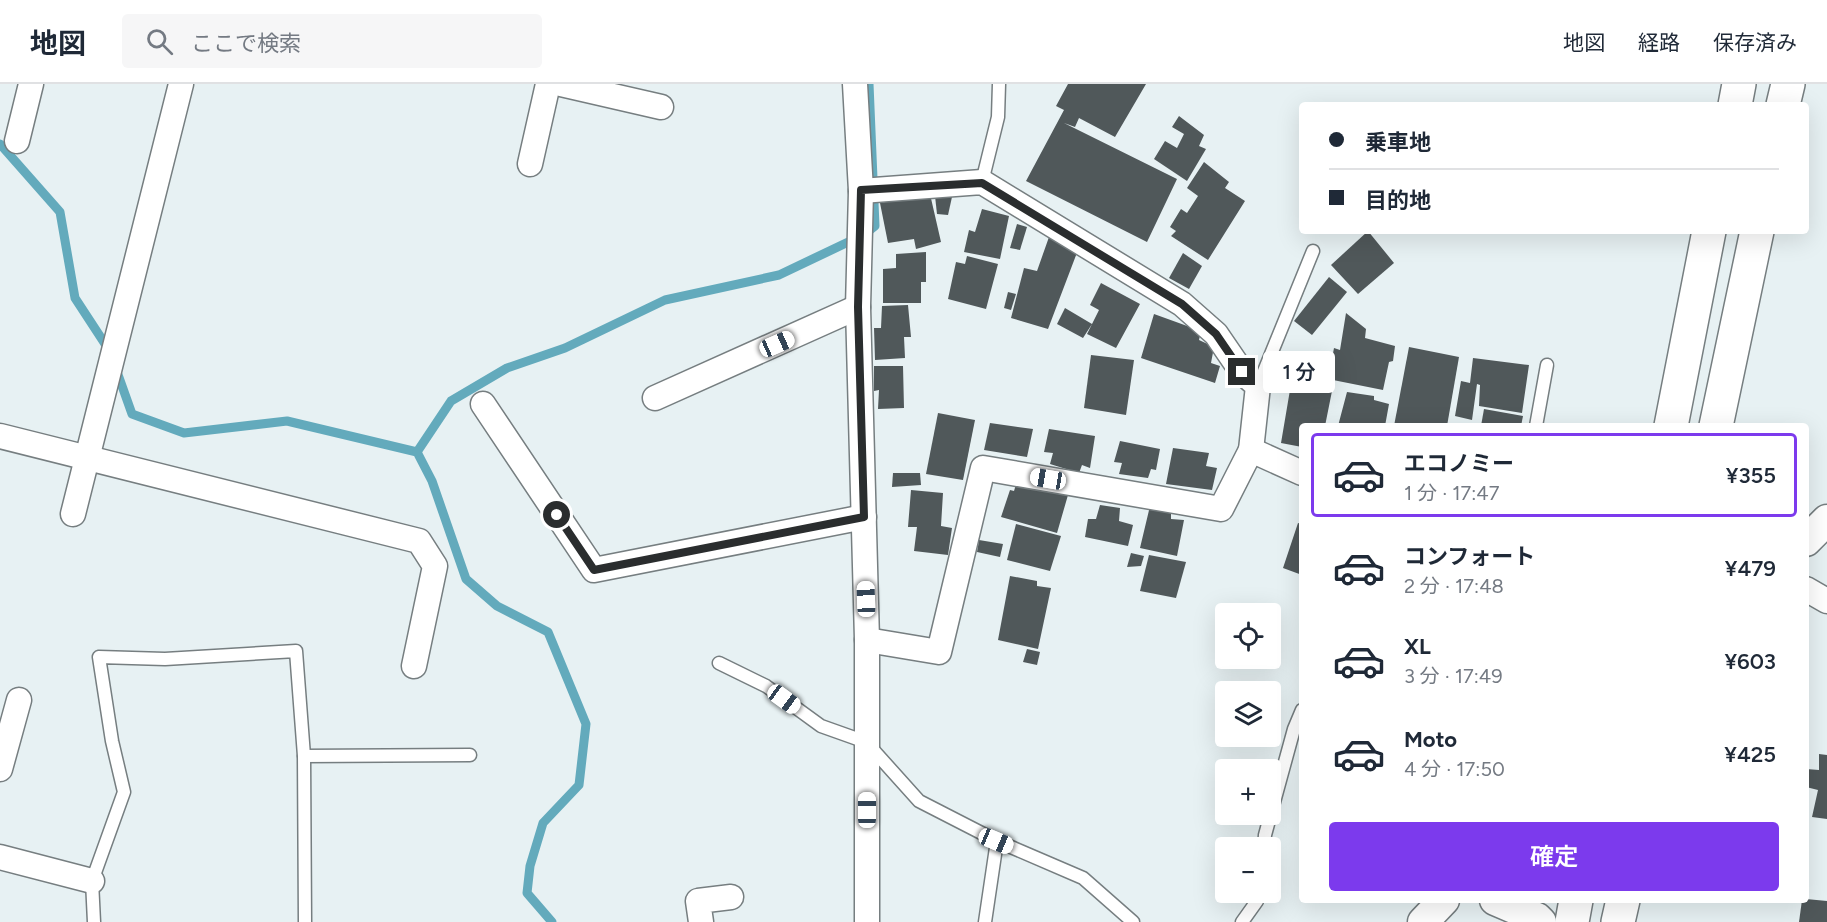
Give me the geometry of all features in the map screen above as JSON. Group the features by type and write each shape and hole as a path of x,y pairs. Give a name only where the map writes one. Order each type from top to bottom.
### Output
{"main road":[{"path":"1736,102 1739,84"},
{"path":"1784,102 1788,84"},
{"path":"1672,423 1708,234"},
{"path":"1717,423 1756,234"},
{"path":"1572,922 1575,903"},
{"path":"1618,922 1622,903"}],"street":[{"path":"17,141 31,84"},
{"path":"73,514 181,84"},
{"path":"530,164 548,84"},
{"path":"561,84 661,107"},
{"path":"855,84 861,198 858,307 867,640 867,922"},
{"path":"861,198 896,188 982,183 1182,304 1216,334 1242,372 1258,386 1251,450 1221,509 982,468 939,652 867,640"},
{"path":"655,398 858,307"},
{"path":"483,404 594,570 864,517"},
{"path":"0,436 419,541 435,566 414,666"},
{"path":"1251,450 1299,472"},
{"path":"1809,591 1827,601"},
{"path":"0,769 19,700"},
{"path":"0,857 92,881"},
{"path":"701,922 698,901 731,897"},
{"path":"1503,903 1541,922"}],"lane":[{"path":"982,183 998,117 999,84"},
{"path":"1258,386 1313,252"},
{"path":"1537,423 1547,365"},
{"path":"94,922 92,881 124,792 112,741 99,657 165,658 296,651 303,756 305,922"},
{"path":"718,663 766,686 821,726 867,742 919,801 996,841 1083,878 1133,922"},
{"path":"1265,837 1299,717"},
{"path":"303,756 470,755"},
{"path":"986,922 996,841"},
{"path":"1242,922 1256,903"}],"building":[{"path":"1068,84 1146,84 1115,137 1079,118 1075,127 1064,123 1177,179 1147,242 1026,181 1064,110 1056,106"},
{"path":"1179,116 1204,135 1199,146 1206,149 1187,181 1154,159 1165,141 1177,148 1184,134 1172,127"},
{"path":"1204,162 1229,182 1225,188 1245,201 1208,260 1171,236 1176,231 1170,227 1181,209 1187,213 1198,196 1187,188"},
{"path":"930,194 941,242 916,249 914,239 888,243 880,203"},
{"path":"935,196 952,197 948,215 937,214"},
{"path":"982,209 1009,216 1000,259 964,252 969,230 975,232"},
{"path":"1017,224 1027,227 1020,250 1010,248"},
{"path":"1365,234 1370,234 1394,263 1358,294 1331,265"},
{"path":"1049,237 1078,250 1048,329 1011,318 1024,268 1037,271"},
{"path":"926,252 926,282 921,282 921,303 883,303 883,269 896,268 896,254"},
{"path":"1183,253 1202,266 1189,289 1169,278"},
{"path":"967,256 998,264 986,309 948,299 956,262 965,264"},
{"path":"1329,277 1347,292 1312,335 1294,321"},
{"path":"1101,283 1140,304 1116,348 1087,334 1099,310 1090,305"},
{"path":"1008,292 1016,294 1011,310 1004,308"},
{"path":"908,305 911,337 904,337 905,358 875,360 874,328 881,328 882,306"},
{"path":"1065,308 1092,324 1083,338 1057,324"},
{"path":"1346,313 1366,329 1365,338 1395,346 1393,361 1389,362 1383,390 1328,379 1334,348 1340,350"},
{"path":"1154,314 1201,331 1199,340 1214,347 1211,363 1220,366 1215,383 1141,358"},
{"path":"1409,347 1459,357 1448,423 1395,423"},
{"path":"1091,355 1134,360 1126,415 1084,408"},
{"path":"1473,358 1529,365 1522,413 1479,406 1480,385 1477,384 1472,420 1455,416 1461,381 1470,383"},
{"path":"1301,362 1327,367 1323,386 1275,378 1277,364 1301,368"},
{"path":"874,366 903,366 904,408 878,409 879,390 874,391"},
{"path":"1291,384 1332,391 1326,423 1299,423 1299,446 1281,443"},
{"path":"1347,392 1374,396 1374,400 1389,404 1386,423 1339,423"},
{"path":"1484,409 1523,416 1522,423 1482,423"},
{"path":"938,413 975,420 963,480 926,474"},
{"path":"990,423 1033,429 1027,457 984,450"},
{"path":"1049,429 1095,436 1090,468 1082,465 1079,473 1050,464 1053,453 1044,452"},
{"path":"1120,441 1160,449 1156,470 1151,469 1148,478 1119,474 1122,463 1114,462"},
{"path":"1173,448 1209,453 1206,466 1217,468 1212,490 1166,484"},
{"path":"893,473 920,473 921,485 892,487"},
{"path":"1017,481 1068,495 1057,533 1001,517 1010,490 1014,491"},
{"path":"911,490 943,493 941,526 952,528 948,555 914,551 917,527 908,527"},
{"path":"1100,505 1120,508 1119,521 1133,525 1128,546 1085,537 1088,519 1096,519"},
{"path":"1150,506 1171,510 1171,519 1184,520 1177,556 1140,548"},
{"path":"1298,523 1299,523 1299,574 1283,568"},
{"path":"1016,524 1061,536 1050,571 1007,560"},
{"path":"979,540 1003,544 1000,557 977,552"},
{"path":"1131,553 1144,556 1141,566 1127,567"},
{"path":"1149,555 1186,562 1176,598 1140,591"},
{"path":"1010,576 1037,581 1037,586 1051,588 1038,649 998,640"},
{"path":"1027,649 1040,652 1037,665 1023,662"},
{"path":"1819,754 1827,755 1827,819 1812,817 1818,790 1809,788 1809,769 1819,770"},
{"path":"1809,899 1827,901 1827,922 1799,922 1802,903 1809,903"}],"waterway":[{"path":"417,452 451,401 507,368 565,348 665,300 779,275 865,234 875,226 869,84"},
{"path":"0,144 60,212 75,298 109,350"},
{"path":"116,369 132,414 184,433 287,421 417,452 432,481 466,579 497,606 548,632 586,724 579,785 543,823 530,866 527,893 552,922"}],"route":[{"path":"557,515 594,570 864,517 858,307 861,190 982,183 1182,304 1216,334 1242,372"}]}
